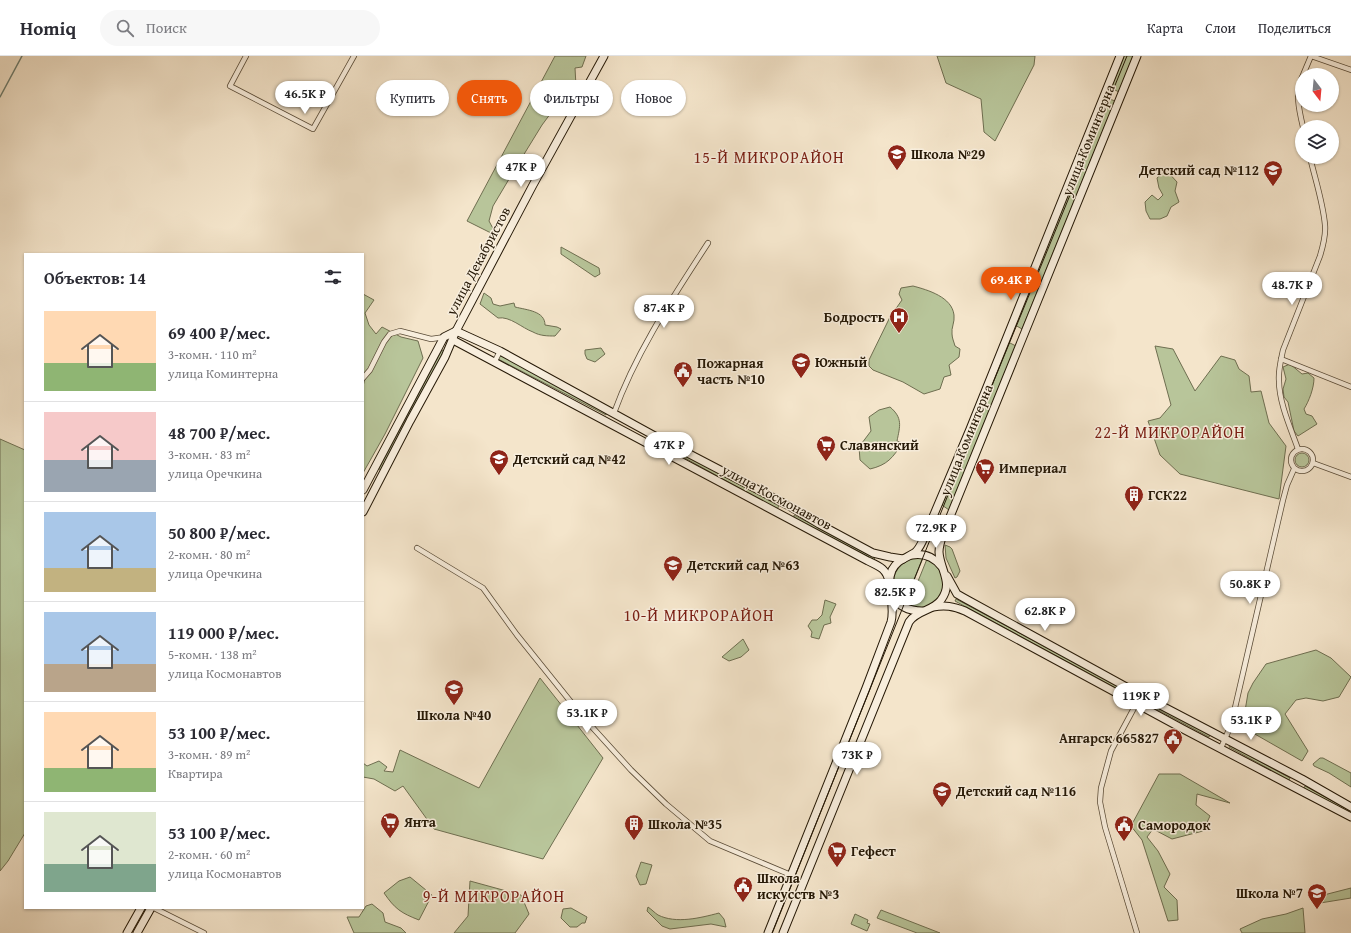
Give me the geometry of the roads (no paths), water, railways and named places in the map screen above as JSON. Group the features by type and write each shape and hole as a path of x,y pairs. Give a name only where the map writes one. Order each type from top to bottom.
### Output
{"street":[{"path":"246,56 230,86 313,129 354,56"},
{"name":"улица Декабристов","path":"364,510 453,340 456,330 604,56"},
{"name":"улица Коминтерна","path":"912,555 920,546 944,494 1120,56"},
{"name":"улица Коминтерна","path":"933,607 938,604 945,594 947,583 939,554 943,534 1137,56"},
{"path":"1306,68 1311,56 1351,70"},
{"path":"1298,449 1280,392 1279,381 1281,358 1324,244 1325,226 1323,212 1312,164"},
{"path":"614,413 640,354 671,300 708,243"},
{"name":"улица Декабристов","path":"444,337 456,330"},
{"name":"улица Космонавтов","path":"456,330 500,351 789,506 873,553 902,558"},
{"path":"364,377 370,370 384,342 390,334 400,331 430,339 444,337 453,340"},
{"path":"364,488 444,337"},
{"name":"улица Космонавтов","path":"453,340 495,361 868,562 880,566 888,576 891,593 898,604 909,610 922,611"},
{"path":"495,361 500,351"},
{"path":"1281,358 1351,387"},
{"path":"1221,748 1231,725 1282,500 1286,485 1294,469 1291,458 1294,452 1298,449 1303,448 1309,451 1313,457 1313,464 1310,469 1301,471 1294,469"},
{"path":"1313,464 1351,477"},
{"path":"373,471 382,476"},
{"path":"784,516 789,506"},
{"path":"416,548 483,588 517,635 583,717 631,770 666,804 710,841 791,875"},
{"path":"768,933 891,622 893,611 890,576 902,558 912,555 922,554 930,556 937,561 945,572 955,591 964,598 1141,695 1351,807"},
{"path":"783,933 906,628 911,619 922,611 933,607 952,606 965,611 1351,817"},
{"path":"1137,933 1105,827 1100,802 1101,788 1111,751 1141,695"},
{"path":"127,933 140,909"},
{"path":"137,933 149,909"},
{"path":"156,909 204,933"}],"waterway":[{"path":"0,97 22,56"}],"tram line":[{"path":"772,933 993,383 1127,56"}],"place":[{"name":"Школа №29","path":"897,171"},
{"name":"Детский сад №112","path":"1273,187"},
{"name":"Бодрость","path":"899,334"},
{"name":"Южный","path":"801,379"},
{"name":"Пожарная часть №10","path":"683,388"},
{"name":"Славянский","path":"826,462"},
{"name":"Детский сад №42","path":"499,476"},
{"name":"Империал","path":"985,485"},
{"name":"ГСК22","path":"1134,512"},
{"name":"Детский сад №63","path":"673,582"},
{"name":"Школа №40","path":"454,706"},
{"name":"Ангарск 665827","path":"1173,755"},
{"name":"Детский сад №116","path":"942,808"},
{"name":"Янта","path":"390,839"},
{"name":"Школа №35","path":"634,841"},
{"name":"Самородок","path":"1124,842"},
{"name":"Гефест","path":"837,868"},
{"name":"Школа искусств №3","path":"743,903"},
{"name":"Школа №7","path":"1317,910"}],"district":[{"name":"15-Й МИКРОРАЙОН","path":"769,157"},
{"name":"22-Й МИКРОРАЙОН","path":"1170,432"},
{"name":"10-Й МИКРОРАЙОН","path":"699,615"},
{"name":"9-Й МИКРОРАЙОН","path":"494,896"}]}
